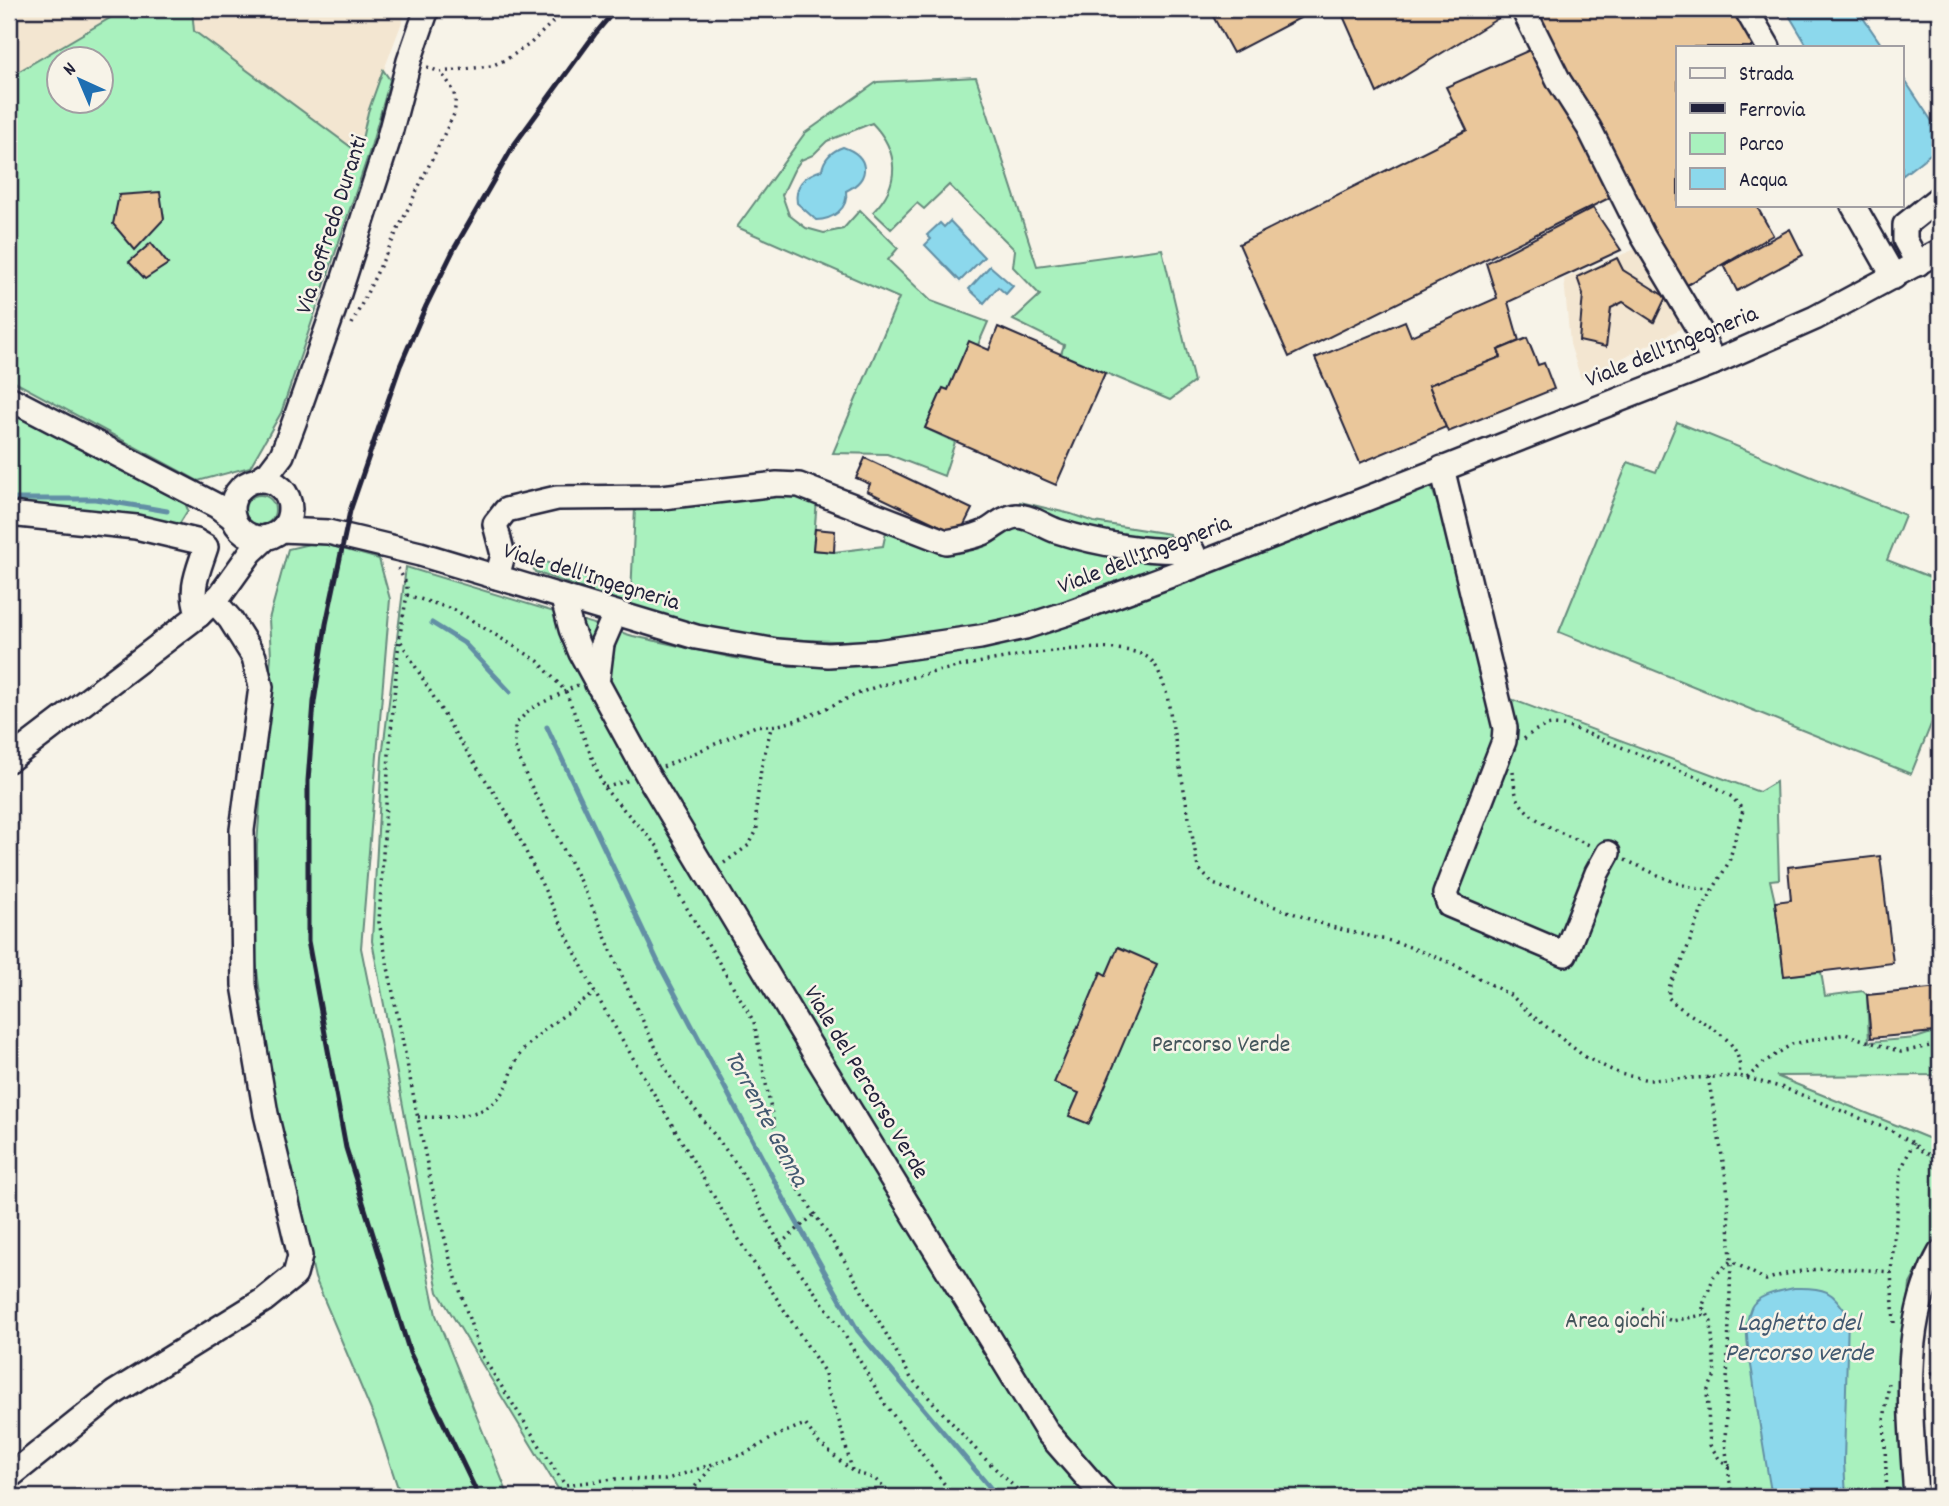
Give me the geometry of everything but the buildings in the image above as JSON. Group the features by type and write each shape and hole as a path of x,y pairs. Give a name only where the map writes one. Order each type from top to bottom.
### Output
{"street":[{"name":"Via Goffredo Duranti","path":"286,497 281,479 282,455 342,283 427,9"},
{"path":"1523,9 1643,236 1701,333 1713,362"},
{"path":"1746,9 1767,46"},
{"path":"1917,264 1905,240 1905,225 1940,197"},
{"path":"1854,206 1894,277"},
{"name":"Viale dell'Ingegneria","path":"274,533 328,532 420,554 696,637 777,651 828,655 877,652 980,637 1025,627 1070,612 1198,564 1713,362 1815,318 1940,251"},
{"path":"9,398 217,506 250,536 274,533"},
{"name":"Via Goffredo Duranti","path":"248,485 269,472 282,455"},
{"path":"1442,468 1505,728 1504,741 1446,894 1449,905 1565,954 1597,873 1608,853"},
{"path":"9,760 207,608 237,570 288,517 286,497 272,482 189,491"},
{"path":"497,577 503,555 495,524 506,510 556,498 662,497 777,484 800,485 946,541 962,540 983,533 1006,518 1019,516 1059,532 1110,543 1144,549 1192,550 1198,564"},
{"path":"237,570 238,525 232,503 248,485"},
{"name":"Viale dell'Ingegneria","path":"286,497 305,518 328,532"},
{"path":"9,514 136,527 196,541 206,547 193,591 193,601 230,619 254,657 261,687 242,830 244,985 266,1114 300,1256 295,1275 264,1300 114,1393 9,1478"},
{"name":"Viale del Percorso Verde","path":"563,599 590,683 1048,1433 1104,1497"},
{"path":"590,683 615,614"},
{"path":"1916,1497 1911,1412 1912,1355 1920,1301 1940,1253"}],"path":[{"path":"409,61 440,72 491,66 507,60 530,44 566,9"},
{"path":"351,324 454,114 457,100 454,89 440,72"},
{"path":"893,1497 876,1479 852,1471 819,1443 805,1424 778,1434 746,1453 665,1480 614,1479 565,1485 480,1353 450,1259 430,1179 379,922 389,754 407,595 455,610 487,629 538,661 566,692 604,788 659,847 678,893 754,1022 781,1161 846,1263 911,1378 980,1454 1025,1497"},
{"path":"400,640 456,735 506,811 595,993 744,1248 825,1373 827,1389 840,1424 852,1471"},
{"path":"604,788 647,774 758,725 771,728 803,718 837,701 878,686 1040,652 1110,648 1151,659 1167,695 1198,868 1213,884 1331,927 1399,943 1449,962 1512,996 1529,1013 1585,1057 1619,1073 1649,1080 1739,1076 1784,1088 1889,1130 1940,1160"},
{"path":"590,683 530,709 515,725 515,747 523,768 588,897 669,1075 738,1166 780,1244 840,1327 885,1405 954,1497"},
{"path":"1519,748 1525,738 1545,725 1563,726 1704,780 1732,797 1743,810 1729,862 1703,906 1682,962 1670,984 1668,997 1676,1006 1701,1019 1728,1040 1741,1062 1739,1076"},
{"path":"709,874 749,845 757,830 756,809 761,769 771,728"},
{"path":"1513,768 1517,797 1528,814 1566,835 1665,880 1697,890 1712,890"},
{"path":"418,1117 450,1118 473,1113 495,1103 504,1091 519,1056 537,1036 595,993"},
{"path":"1933,1015 1940,1027"},
{"path":"1747,1078 1763,1063 1792,1044 1845,1034 1900,1052 1940,1044"},
{"path":"1708,1077 1727,1184 1731,1261 1725,1443 1732,1495 1748,1488 1758,1490 1761,1497"},
{"path":"1894,1332 1891,1272 1901,1170 1913,1143"},
{"path":"780,1244 815,1214"},
{"path":"1731,1261 1766,1280 1781,1275 1835,1267 1891,1272"},
{"path":"1642,1309 1672,1321 1703,1315 1703,1305 1714,1276 1731,1261"},
{"path":"1703,1305 1711,1322 1715,1365 1715,1376 1707,1392 1710,1445 1720,1460 1730,1466"},
{"path":"1887,1497 1884,1421 1891,1373"},
{"path":"686,1497 715,1463"}],"shaded area":[{"path":"9,9 109,9 115,15 62,46 46,46 46,55 9,77"},
{"path":"192,9 407,9 368,112 359,153 194,31"},
{"path":"1640,247 1686,326 1581,379 1570,344 1564,279"}],"green space":[{"path":"109,9 192,9 194,31 359,153 368,112 383,70 390,80 370,150 281,413 250,467 198,481 9,379 9,77 46,55 46,116 116,116 116,46 62,46 115,15"},
{"path":"976,77 1037,266 1162,249 1194,382 1170,400 1061,354 1064,345 1013,320 1040,295 1013,267 1015,250 949,185 924,209 917,203 891,229 873,212 888,190 893,168 887,145 872,123 827,141 813,155 801,160 782,195 789,215 806,228 824,233 843,229 860,210 898,248 888,260 931,301 988,322 978,345 969,342 948,390 943,388 925,428 955,442 944,476 887,454 833,453 899,298 737,227 805,133 877,82"},
{"path":"9,412 185,503 188,510 180,523 157,532 9,514"},
{"path":"1677,422 1905,515 1887,560 1940,581 1940,702 1911,774 1559,632 1628,462 1656,472"},
{"name":"Percorso Verde","path":"1431,486 1508,698 1759,792 1776,782 1779,879 1770,880 1784,976 1821,972 1825,996 1863,991 1867,995 1869,1042 1916,1038 1934,1032 1933,1015 1940,1014 1940,1075 1776,1076 1940,1143 1940,1228 1910,1284 1898,1407 1909,1497 563,1497 438,1292 372,941 382,757 406,567 633,636 734,658 790,666 875,665 1010,642 1130,602"},
{"path":"803,492 817,500 813,550 834,552 883,546 887,527 941,546 1012,524 1020,502 1094,522 1169,534 1175,561 1065,602 974,629 865,642 773,639 675,621 535,572 528,555 631,595 635,508"},
{"path":"260,495 271,499 275,510 271,521 260,525 249,521 245,510 249,499"},
{"path":"318,542 379,559 390,599 361,948 436,1315 509,1497 401,1497 376,1422 315,1278 272,1089 256,962 257,845 271,656 269,619 288,549"}],"water":[{"path":"1789,9 1857,9 1882,46 1807,46 1790,17"},
{"path":"1904,79 1937,129 1938,148 1904,174"},
{"path":"843,147 852,151 862,161 863,174 854,186 846,191 845,203 838,212 828,218 816,220 797,203 797,191 802,181 822,170 829,156"},
{"path":"950,221 984,257 960,281 925,245 931,239 927,235 940,223 944,227"},
{"path":"990,266 1013,286 1006,294 998,287 984,303 969,289"},
{"name":"Laghetto del Percorso verde","path":"1794,1288 1813,1288 1827,1292 1848,1316 1844,1462 1846,1497 1772,1497 1747,1325 1751,1308 1758,1299"}],"waterway":[{"name":"Torrente Genna","path":"9,499 95,499 167,511"},
{"name":"Torrente Genna","path":"432,623 464,643 510,692"},
{"name":"Torrente Genna","path":"547,727 658,962 791,1212 858,1331 998,1497"}],"railway":[{"path":"479,1497 410,1353 346,1148 308,941 308,781 314,702 326,624 350,511 400,366 426,306 454,249 514,145 616,9"}],"park label":[{"name":"Area giochi","path":"1615,1322"}]}
